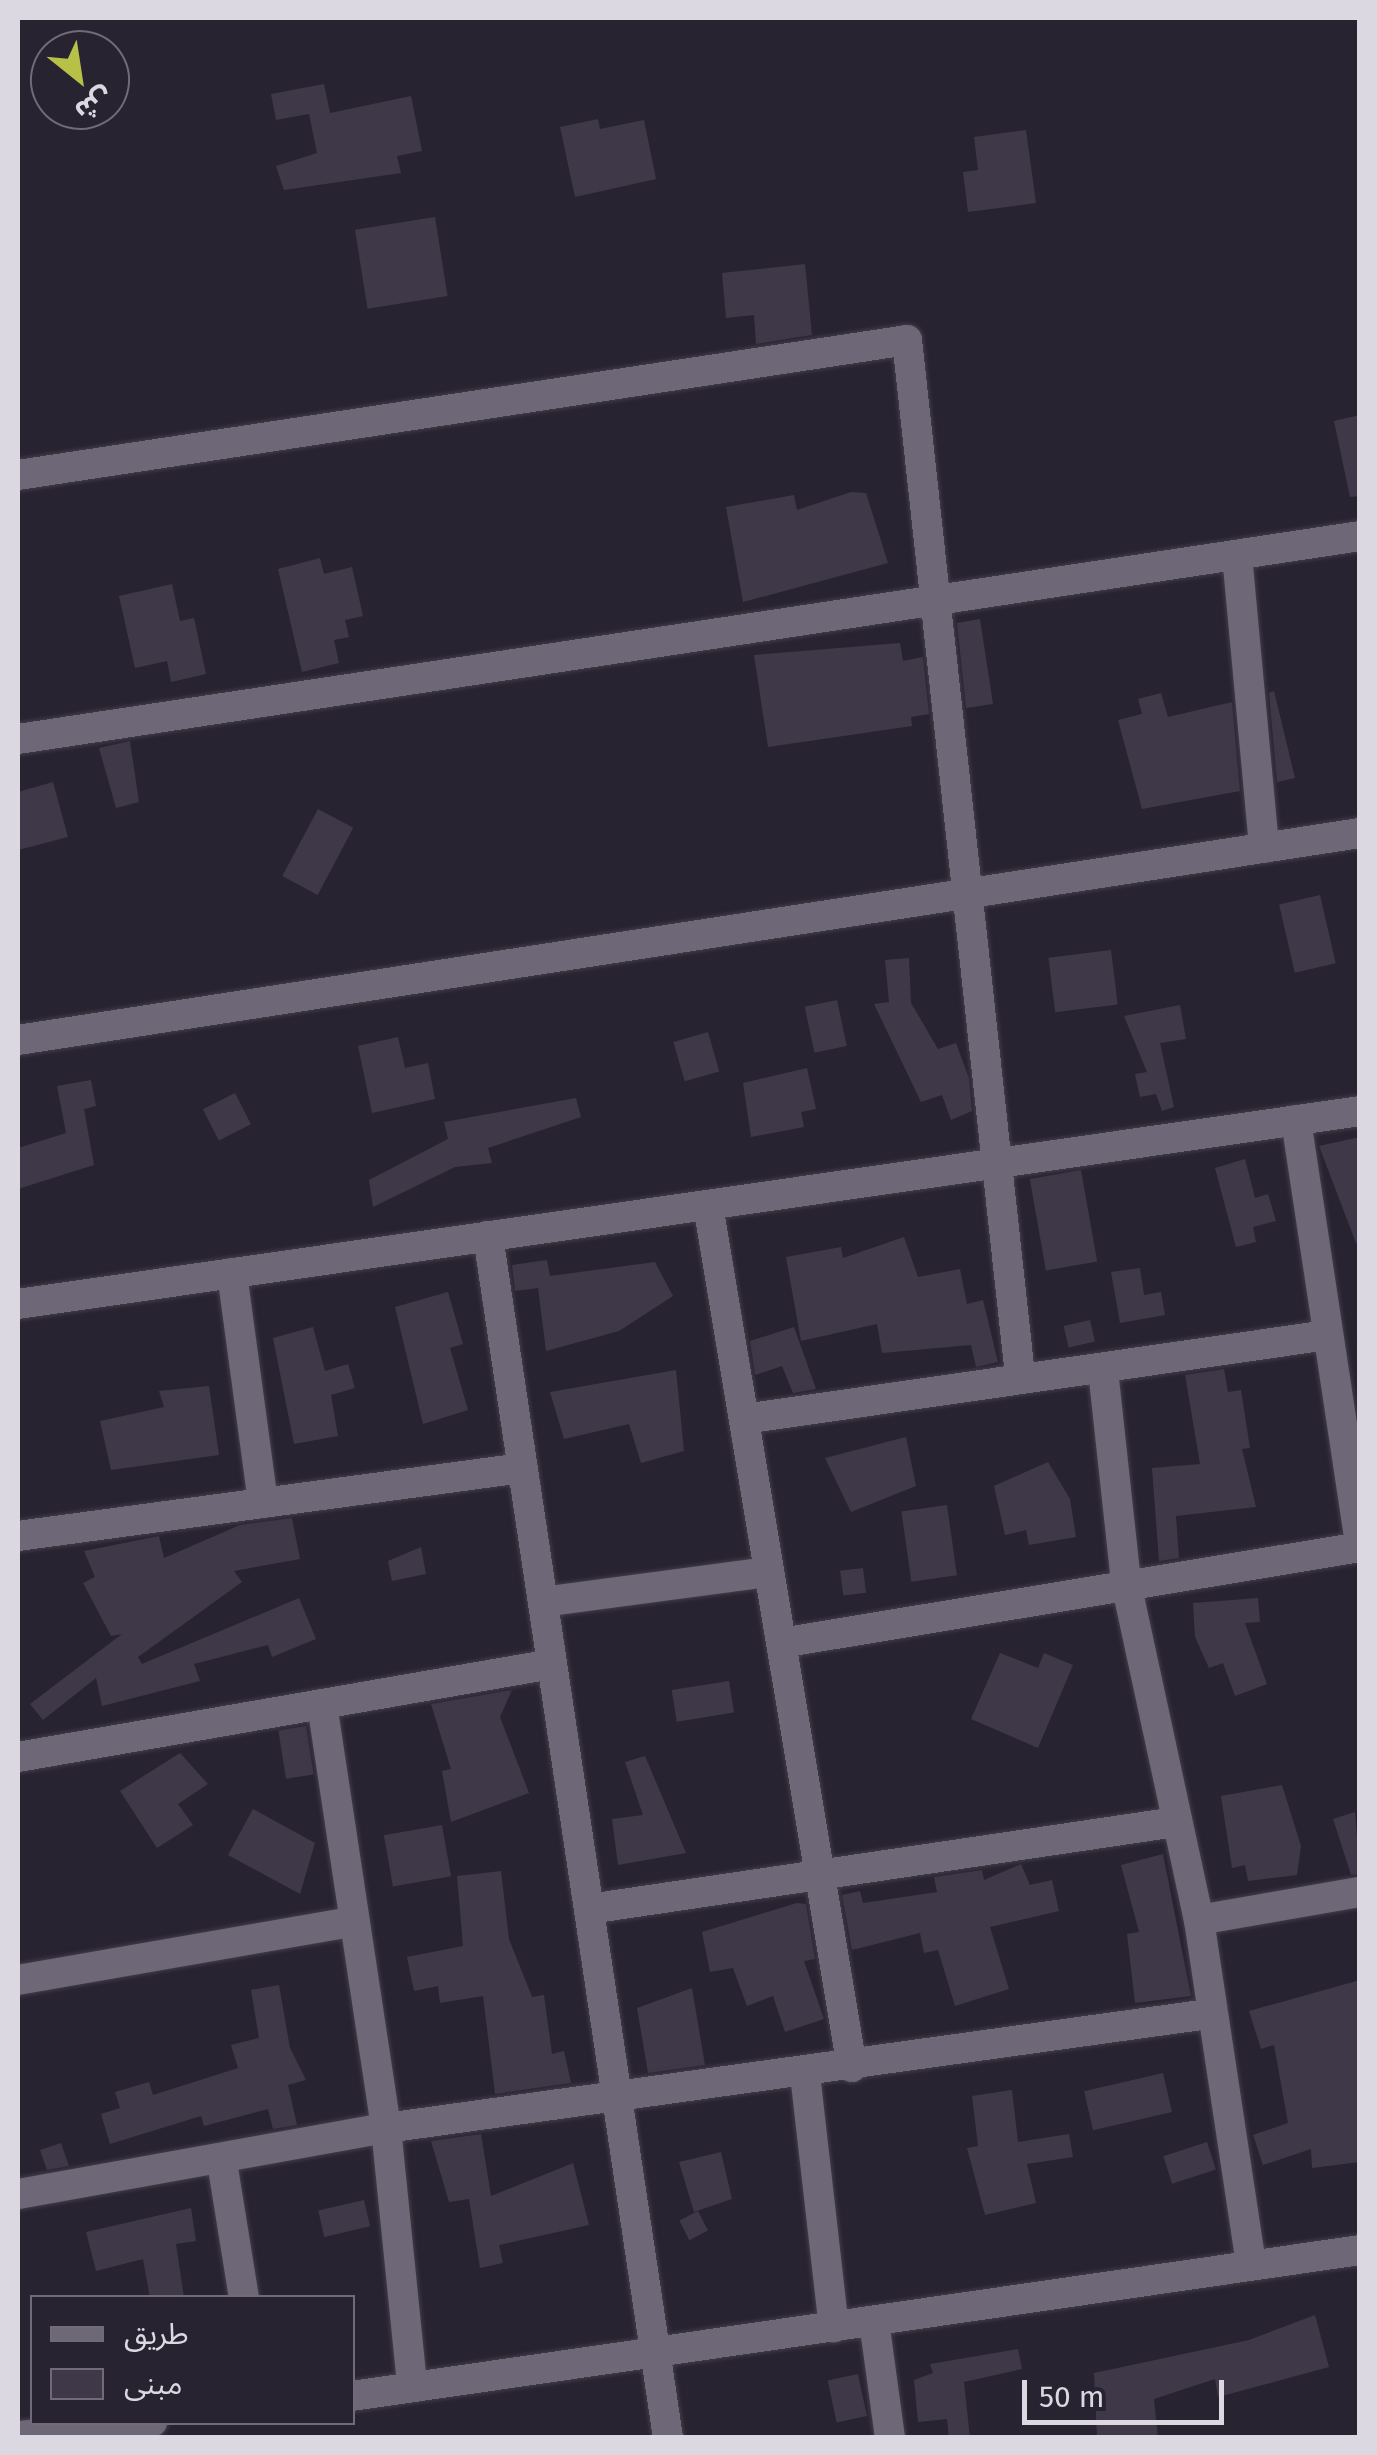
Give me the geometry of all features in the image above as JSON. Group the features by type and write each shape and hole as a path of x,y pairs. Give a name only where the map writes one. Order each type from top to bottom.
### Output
{"street":[{"path":"18,474 907,340 964,894 1020,1375"},
{"path":"18,739 1360,536"},
{"path":"1237,555 1264,848"},
{"path":"18,1040 1360,834"},
{"path":"18,1304 708,1204 994,1158 1360,1111"},
{"path":"781,1643 1360,1546 1296,1120"},
{"path":"708,1204 852,2067"},
{"path":"488,1236 668,2438"},
{"path":"232,1274 263,1503"},
{"path":"744,1419 1020,1375 1102,1370 1328,1334"},
{"path":"1102,1370 1126,1583 1199,1920 1209,2014 1252,2265"},
{"path":"18,1536 522,1468"},
{"path":"543,1602 769,1572"},
{"path":"18,1757 552,1664"},
{"path":"322,1704 348,1922 386,2128 412,2385"},
{"path":"588,1909 1176,1822"},
{"path":"1199,1920 1360,1892"},
{"path":"18,1980 348,1922"},
{"path":"18,2194 222,2162 386,2128 618,2102 1209,2014"},
{"path":"804,2074 834,2327"},
{"path":"222,2162 244,2295"},
{"path":"355,2395 1360,2250"},
{"path":"874,2321 890,2438"},
{"path":"18,2436 123,2425"}],"building":[{"path":"324,84 330,113 411,96 422,151 397,156 401,173 284,190 276,166 317,153 309,114 276,120 271,94"},
{"path":"598,119 600,129 644,120 656,179 575,197 560,127"},
{"path":"1026,130 1036,203 968,212 963,172 978,170 974,137"},
{"path":"435,217 448,296 368,309 355,230"},
{"path":"805,264 812,335 756,344 754,315 726,318 722,273"},
{"path":"1360,415 1360,496 1350,497 1334,421"},
{"path":"851,492 866,493 888,563 743,602 726,507 794,495 797,510"},
{"path":"320,558 324,574 352,567 363,616 345,620 349,637 334,640 339,663 302,672 278,569"},
{"path":"172,584 180,621 194,618 206,674 171,682 167,661 135,668 119,596"},
{"path":"980,619 993,704 966,708 957,623"},
{"path":"900,643 903,661 923,657 929,714 911,717 912,726 768,747 754,655"},
{"path":"1274,691 1295,778 1277,782 1269,693"},
{"path":"1161,693 1168,717 1232,702 1240,791 1142,809 1118,720 1142,714 1138,699"},
{"path":"130,741 139,802 116,808 99,748"},
{"path":"53,782 68,837 18,850 18,792"},
{"path":"318,809 353,828 318,895 282,876"},
{"path":"1320,895 1336,963 1295,973 1279,904"},
{"path":"1111,950 1118,1005 1055,1012 1048,958"},
{"path":"909,958 911,1003 938,1049 956,1043 969,1078 972,1111 951,1120 942,1095 921,1102 874,1004 889,1002 885,960"},
{"path":"837,1000 847,1046 814,1053 805,1007"},
{"path":"1180,1005 1186,1039 1160,1043 1174,1107 1162,1111 1156,1094 1140,1097 1135,1074 1147,1072 1124,1016"},
{"path":"708,1032 719,1071 685,1081 673,1042"},
{"path":"398,1037 405,1068 428,1063 435,1099 372,1113 358,1046"},
{"path":"807,1068 816,1109 801,1112 804,1127 751,1137 743,1083"},
{"path":"91,1080 96,1106 84,1109 94,1165 18,1189 18,1148 66,1133 57,1086"},
{"path":"235,1093 251,1124 219,1141 203,1109"},
{"path":"576,1098 581,1117 488,1148 492,1163 455,1167 373,1207 369,1180 448,1139 444,1122"},
{"path":"1360,1137 1360,1242 1356,1243 1319,1146"},
{"path":"1245,1159 1255,1198 1268,1194 1276,1221 1253,1227 1256,1242 1236,1247 1215,1168"},
{"path":"1081,1170 1097,1262 1046,1271 1030,1179"},
{"path":"904,1237 918,1277 960,1269 967,1304 983,1300 998,1362 976,1367 971,1345 882,1353 877,1324 801,1341 786,1257 841,1247 843,1258"},
{"path":"547,1260 550,1276 655,1262 673,1296 619,1331 546,1351 538,1288 515,1291 512,1265"},
{"path":"1140,1268 1144,1295 1161,1292 1165,1315 1120,1323 1111,1272"},
{"path":"448,1292 463,1344 450,1348 468,1410 423,1424 395,1307"},
{"path":"1090,1320 1095,1341 1069,1348 1064,1326"},
{"path":"313,1327 325,1371 348,1364 355,1388 331,1395 338,1436 294,1444 273,1338"},
{"path":"794,1327 816,1389 793,1393 782,1366 755,1375 750,1341"},
{"path":"1224,1369 1228,1392 1241,1390 1250,1448 1242,1449 1256,1507 1176,1516 1179,1558 1159,1561 1152,1468 1200,1464 1185,1375"},
{"path":"676,1370 684,1451 641,1463 629,1424 564,1439 550,1392"},
{"path":"209,1386 219,1455 111,1470 100,1421 164,1407 159,1391"},
{"path":"906,1437 916,1486 851,1512 825,1458"},
{"path":"1048,1462 1070,1499 1076,1537 1029,1545 1026,1530 1005,1535 994,1486"},
{"path":"947,1505 957,1575 911,1582 901,1511"},
{"path":"292,1518 300,1559 234,1571 242,1582 138,1657 142,1664 299,1598 316,1639 272,1657 268,1645 194,1664 200,1681 102,1706 96,1678 43,1720 30,1704 122,1634 111,1636 83,1583 95,1577 84,1551 159,1536 164,1558 240,1525"},
{"path":"421,1547 426,1574 392,1581 388,1561"},
{"path":"863,1568 866,1593 843,1596 840,1571"},
{"path":"1258,1598 1260,1622 1245,1623 1267,1684 1235,1696 1223,1663 1209,1668 1195,1637 1193,1603"},
{"path":"1000,1653 1038,1668 1044,1653 1073,1665 1038,1748 971,1719"},
{"path":"729,1681 734,1713 677,1722 672,1690"},
{"path":"512,1690 500,1717 529,1793 451,1822 442,1771 451,1769 431,1704"},
{"path":"306,1726 314,1774 286,1779 278,1730"},
{"path":"180,1753 208,1784 178,1804 193,1825 157,1848 120,1791"},
{"path":"645,1756 686,1853 618,1865 612,1819 643,1815 625,1762"},
{"path":"1282,1785 1301,1846 1297,1875 1248,1881 1245,1865 1232,1868 1221,1796"},
{"path":"253,1809 315,1843 300,1894 228,1855"},
{"path":"1355,1812 1360,1874 1351,1875 1333,1819"},
{"path":"442,1825 451,1876 393,1886 384,1835"},
{"path":"1163,1854 1191,1996 1135,2003 1127,1934 1139,1932 1121,1865"},
{"path":"1021,1864 1030,1885 1052,1880 1059,1911 990,1927 1009,1989 955,2006 938,1950 924,1953 920,1933 852,1950 842,1895 860,1891 863,1903 937,1892 934,1877 982,1870 984,1880"},
{"path":"501,1871 509,1939 532,1997 544,1995 552,2054 564,2051 571,2083 495,2094 483,1996 440,2003 438,1986 414,1991 407,1957 463,1946 457,1876"},
{"path":"797,1903 806,1904 815,1959 804,1961 824,2019 785,2032 773,1996 747,2006 733,1968 710,1972 702,1932"},
{"path":"1360,1980 1360,2162 1312,2168 1311,2149 1263,2165 1253,2135 1288,2123 1274,2045 1261,2049 1249,2011"},
{"path":"279,1985 290,2048 306,2080 288,2085 297,2125 273,2129 268,2109 204,2126 201,2116 110,2144 101,2114 120,2108 115,2092 149,2082 153,2095 238,2068 231,2045 259,2038 251,1990"},
{"path":"692,1988 705,2065 648,2073 637,2008"},
{"path":"1163,2073 1172,2112 1093,2130 1084,2091"},
{"path":"1012,2090 1018,2142 1069,2134 1073,2157 1027,2164 1036,2203 985,2215 967,2148 978,2146 972,2096"},
{"path":"481,2134 491,2196 573,2163 589,2225 499,2245 503,2263 480,2268 469,2199 449,2202 431,2141"},
{"path":"1207,2142 1216,2170 1172,2184 1163,2156"},
{"path":"61,2143 69,2166 47,2170 40,2150"},
{"path":"721,2152 732,2199 694,2212 679,2162"},
{"path":"364,2200 370,2226 324,2237 318,2211"},
{"path":"191,2208 196,2241 176,2244 184,2295 149,2295 143,2259 96,2271 86,2232"},
{"path":"698,2211 708,2231 689,2240 679,2221"},
{"path":"1315,2315 1329,2367 1218,2397 1215,2379 1154,2399 1158,2438 1097,2438 1094,2373 1249,2340"},
{"path":"1018,2349 1022,2369 964,2382 970,2438 949,2438 947,2419 918,2422 914,2380 933,2373 930,2364"},
{"path":"858,2374 867,2416 837,2423 828,2380"}]}
